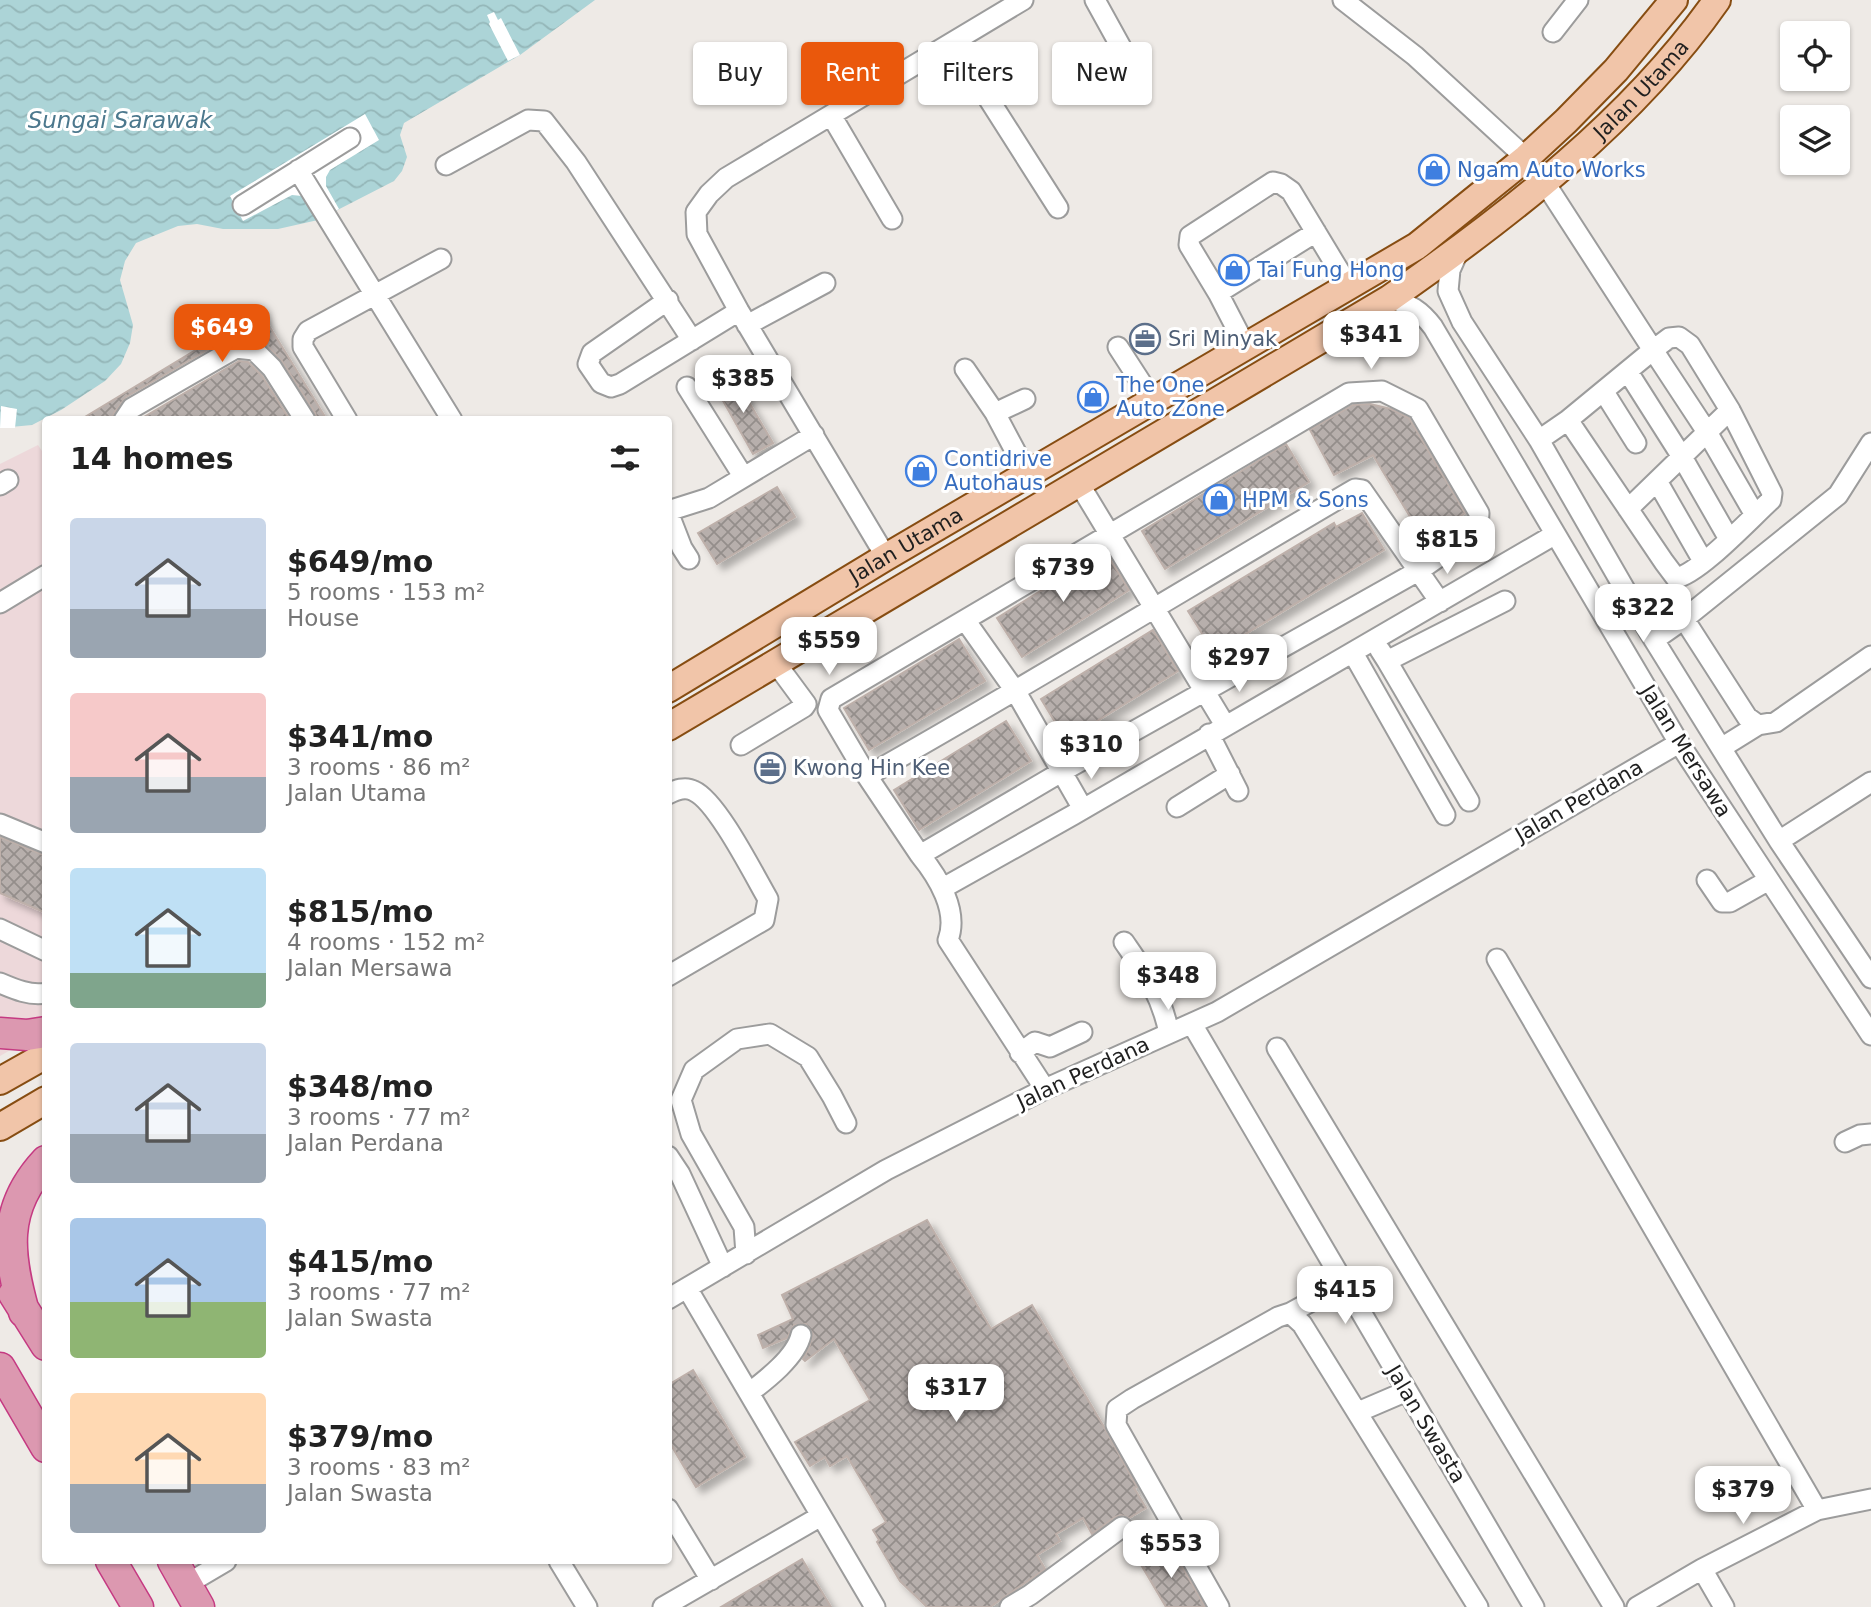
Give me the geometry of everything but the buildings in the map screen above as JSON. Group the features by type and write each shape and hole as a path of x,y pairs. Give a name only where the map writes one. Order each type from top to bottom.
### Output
{"highway":[{"path":"0,1033 27,1035 42,1033"},
{"path":"24,1312 14,1278 10,1248 12,1226 27,1187 42,1166"},
{"path":"0,1270 42,1339"},
{"path":"5,1380 42,1440"},
{"path":"113,1564 138,1607"}],"main road":[{"name":"Jalan Utama","path":"672,687 886,557 1417,246 1526,158 1616,70 1674,0"},
{"name":"Jalan Utama","path":"672,725 1389,299 1459,250 1545,183 1633,99 1680,48 1717,0"},
{"path":"0,1081 42,1057"},
{"path":"0,1127 42,1102"}],"street":[{"path":"955,42 1023,0"},
{"path":"1095,0 1118,42"},
{"path":"1343,0 1415,56 1526,158"},
{"path":"1553,32 1578,0"},
{"path":"886,557 743,318 698,234 696,212 709,194 726,178 918,64"},
{"path":"992,105 1058,208"},
{"path":"831,115 892,219"},
{"path":"446,165 528,120 544,121 576,162 692,340"},
{"path":"243,205 350,138"},
{"path":"298,170 450,416"},
{"path":"1246,347 1189,245 1190,236 1273,182 1291,191 1349,288"},
{"path":"1545,183 1707,432 1755,515"},
{"path":"1218,293 1316,232"},
{"name":"Jalan Mersawa","path":"1459,250 1450,270 1448,291 1462,322 1539,440 1654,640 1721,748 1779,841 1871,978"},
{"path":"345,416 303,347 303,339 308,331 441,259"},
{"path":"668,300 592,353 588,364 601,383 611,387 620,384 692,340 825,282"},
{"name":"Jalan Mersawa","path":"1389,299 1404,302 1422,312 1433,327 1679,743 1871,1035"},
{"path":"1539,440 1604,392 1668,338 1679,337 1689,345 1730,410 1772,493 1771,500 1686,576 1676,578 1568,420"},
{"path":"1118,347 1153,401"},
{"path":"127,416 132,408 236,348 254,350 272,368 302,416"},
{"path":"965,369 995,413 1028,475"},
{"path":"1628,372 1682,457 1729,539"},
{"path":"687,387 743,476"},
{"path":"920,855 1063,771 1420,570 1478,529 1479,513 1418,409 1382,391 1349,393 831,699 828,710 867,776 920,855 943,888 952,930 948,940 1045,1089"},
{"path":"1604,392 1636,443"},
{"path":"995,413 1025,399"},
{"path":"1628,509 1730,410"},
{"path":"672,510 709,498 814,435"},
{"path":"1654,640 1684,620 1838,495 1871,443"},
{"path":"1657,481 1703,561"},
{"path":"1078,482 1155,607 1203,692 1234,782 1177,807"},
{"path":"867,776 1016,692 1355,489 1362,490 1440,602"},
{"path":"672,522 689,559"},
{"path":"943,888 1554,535"},
{"path":"0,603 42,577"},
{"path":"1387,660 1505,601"},
{"path":"965,620 1016,692 1083,809"},
{"path":"1684,620 1747,717 1758,725"},
{"path":"1374,640 1469,801"},
{"path":"1353,653 1446,815"},
{"path":"1721,748 1758,725 1776,722 1871,656"},
{"path":"741,745 806,704 775,662"},
{"name":"Jalan Perdana","path":"672,1297 886,1170 1045,1089 1192,1024 1228,1005 1679,743"},
{"path":"1779,841 1871,782"},
{"path":"672,792 679,789 694,790 718,813 768,899 764,920 672,974"},
{"path":"0,824 42,841"},
{"path":"1707,880 1722,902 1730,902 1769,880"},
{"path":"0,929 42,949"},
{"path":"1125,942 1155,988 1164,1008 1169,1033"},
{"path":"1497,959 1816,1510"},
{"path":"0,983 19,991 42,994"},
{"name":"Jalan Swasta","path":"1192,1024 1534,1607"},
{"path":"1020,1053 1035,1042 1050,1047 1082,1032"},
{"path":"746,1254 744,1227 691,1133 681,1100 694,1070 737,1039 770,1034 808,1057 846,1123"},
{"path":"1277,1048 1614,1607"},
{"path":"1845,1142 1860,1135 1871,1134"},
{"path":"672,1162 723,1267"},
{"path":"1219,1607 1116,1425 1118,1409 1278,1317 1290,1314 1343,1284"},
{"path":"687,1289 875,1607"},
{"path":"1290,1314 1301,1324 1358,1412 1478,1607"},
{"path":"749,1393 775,1373 799,1342 801,1335"},
{"path":"1358,1412 1407,1391"},
{"path":"1637,1607 1702,1569 1816,1510 1871,1499"},
{"path":"672,1515 711,1580"},
{"path":"663,1607 821,1516"},
{"path":"1010,1607 1122,1527"},
{"path":"186,1584 221,1564"},
{"path":"561,1564 587,1607"},
{"path":"1702,1569 1724,1607"}],"shaded area":[{"path":"38,445 42,451 42,1032 0,1056 0,464"}],"water":[{"name":"Sungai Sarawak","path":"0,0 595,0 520,55 404,123 400,135 407,157 402,171 394,181 318,220 278,229 223,229 197,224 178,226 136,243 125,261 120,280 133,325 130,343 121,364 105,381 61,410 49,416 42,416 42,420 32,425 0,428"}],"pier":[{"path":"494,12 498,20 501,18 520,55 508,61 489,24 487,15"},
{"path":"365,114 379,140 330,170 326,177 326,186 339,209 318,220 302,196 292,195 243,221 230,196"},
{"path":"1,406 17,409 15,428 0,428"}],"place":[{"name":"Ngam Auto Works","path":"1434,170"},
{"name":"Tai Fung Hong","path":"1234,270"},
{"name":"Sri Minyak","path":"1145,339"},
{"name":"The One Auto Zone","path":"1093,397"},
{"name":"Contidrive Autohaus","path":"921,471"},
{"name":"HPM & Sons","path":"1219,500"},
{"name":"Kwong Hin Kee","path":"770,768"}]}
